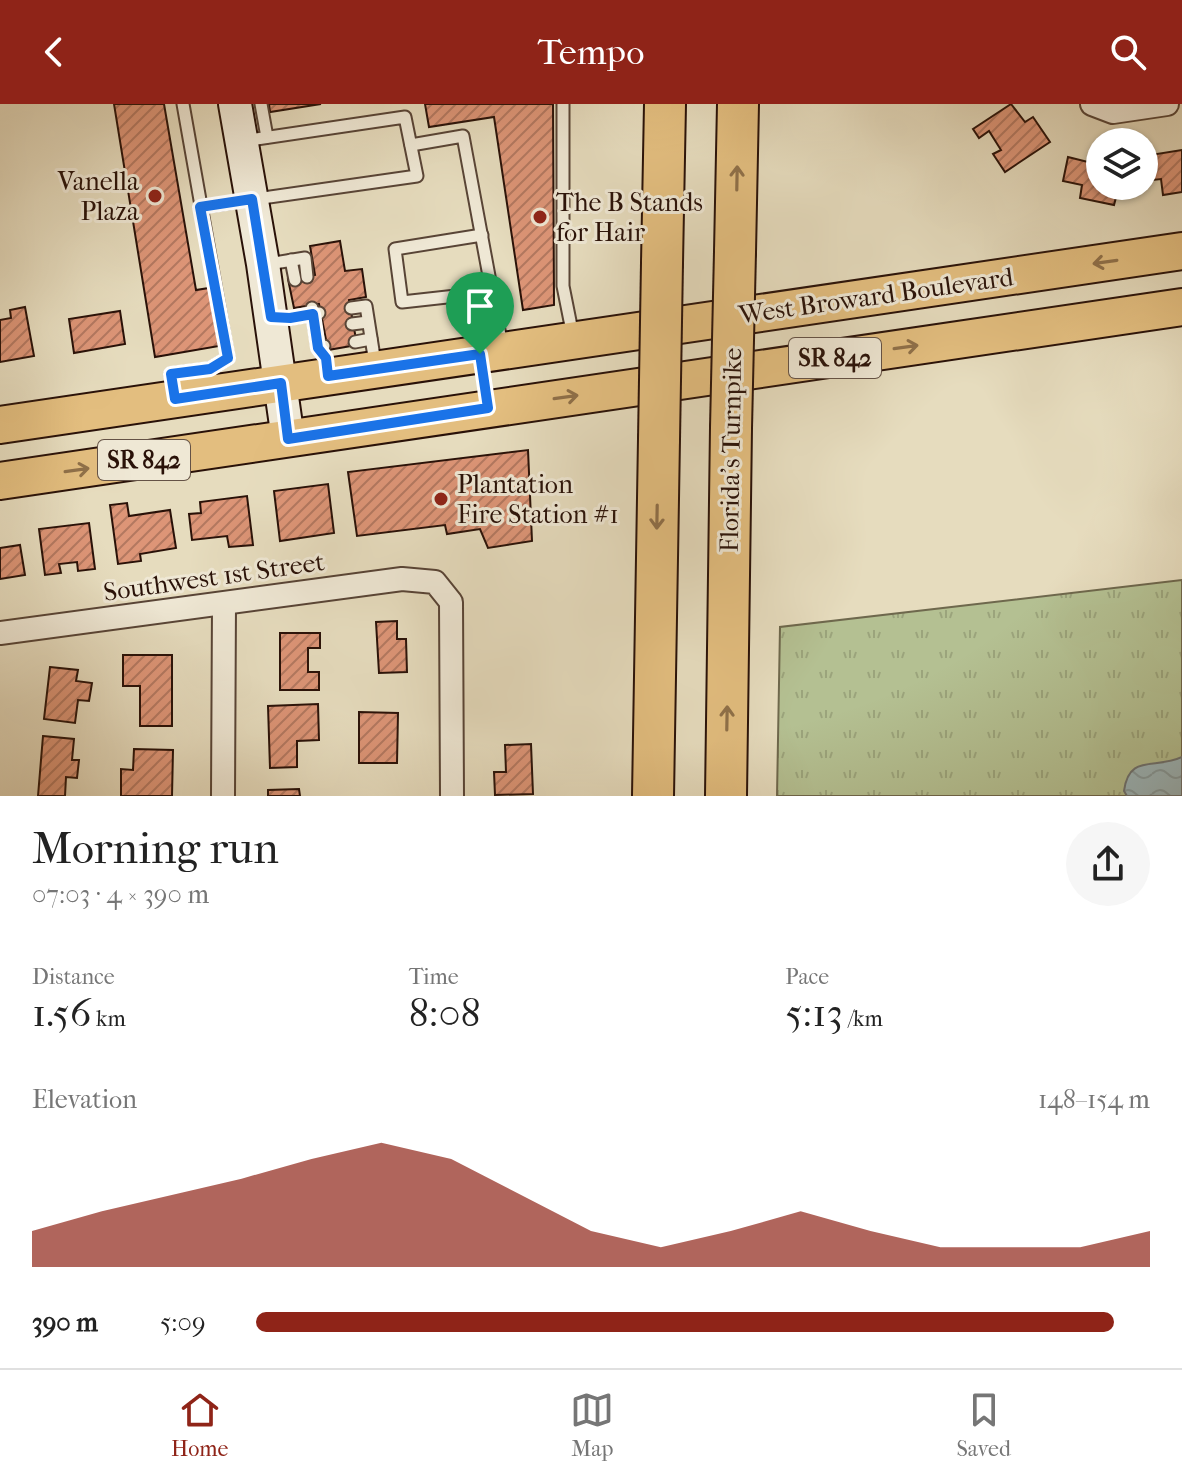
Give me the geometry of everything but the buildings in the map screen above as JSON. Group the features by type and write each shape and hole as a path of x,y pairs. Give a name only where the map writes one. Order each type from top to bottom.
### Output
{"highway":[{"path":"653,796 665,104"},
{"name":"Florida's Turnpike","path":"726,796 738,104"}],"main road":[{"name":"West Broward Boulevard","path":"0,425 175,399 212,381 281,383 325,359 367,350 492,352 1182,251"},
{"name":"West Broward Boulevard","path":"0,481 1182,307"},
{"path":"488,408 492,352"}],"street":[{"path":"235,104 254,139 252,199 277,262 303,313 281,383 288,439"},
{"path":"1092,104 1113,112 1167,104"},
{"name":"Southwest 1st Street","path":"0,633 402,579 435,582 451,602 452,796"},
{"path":"223,796 224,605"}],"lane":[{"path":"183,104 228,358 212,381"},
{"path":"200,207 417,176 405,117 254,139 261,104"},
{"path":"563,104 563,286 574,340"},
{"path":"411,145 463,136 492,292 492,352"},
{"path":"482,235 395,249 402,302 492,292"},
{"path":"277,262 305,258 307,277"},
{"path":"277,262 295,280"},
{"path":"351,308 366,306 367,350"},
{"path":"303,313 318,330 325,359"},
{"path":"352,324 368,322"}],"green space":[{"path":"1182,580 1182,796 777,796 780,627"}],"water":[{"path":"1182,757 1182,796 1127,796 1124,791 1131,771"}],"place":[{"name":"Vanella Plaza","path":"155,196"},
{"name":"The B Stands for Hair","path":"540,217"},
{"name":"Plantation Fire Station #1","path":"441,499"}],"route":[{"path":"252,199 271,317 313,314 318,348 326,358 328,376 480,354 488,408 288,439 281,383 175,399 171,374 210,369 228,358 200,207 252,199"}]}
